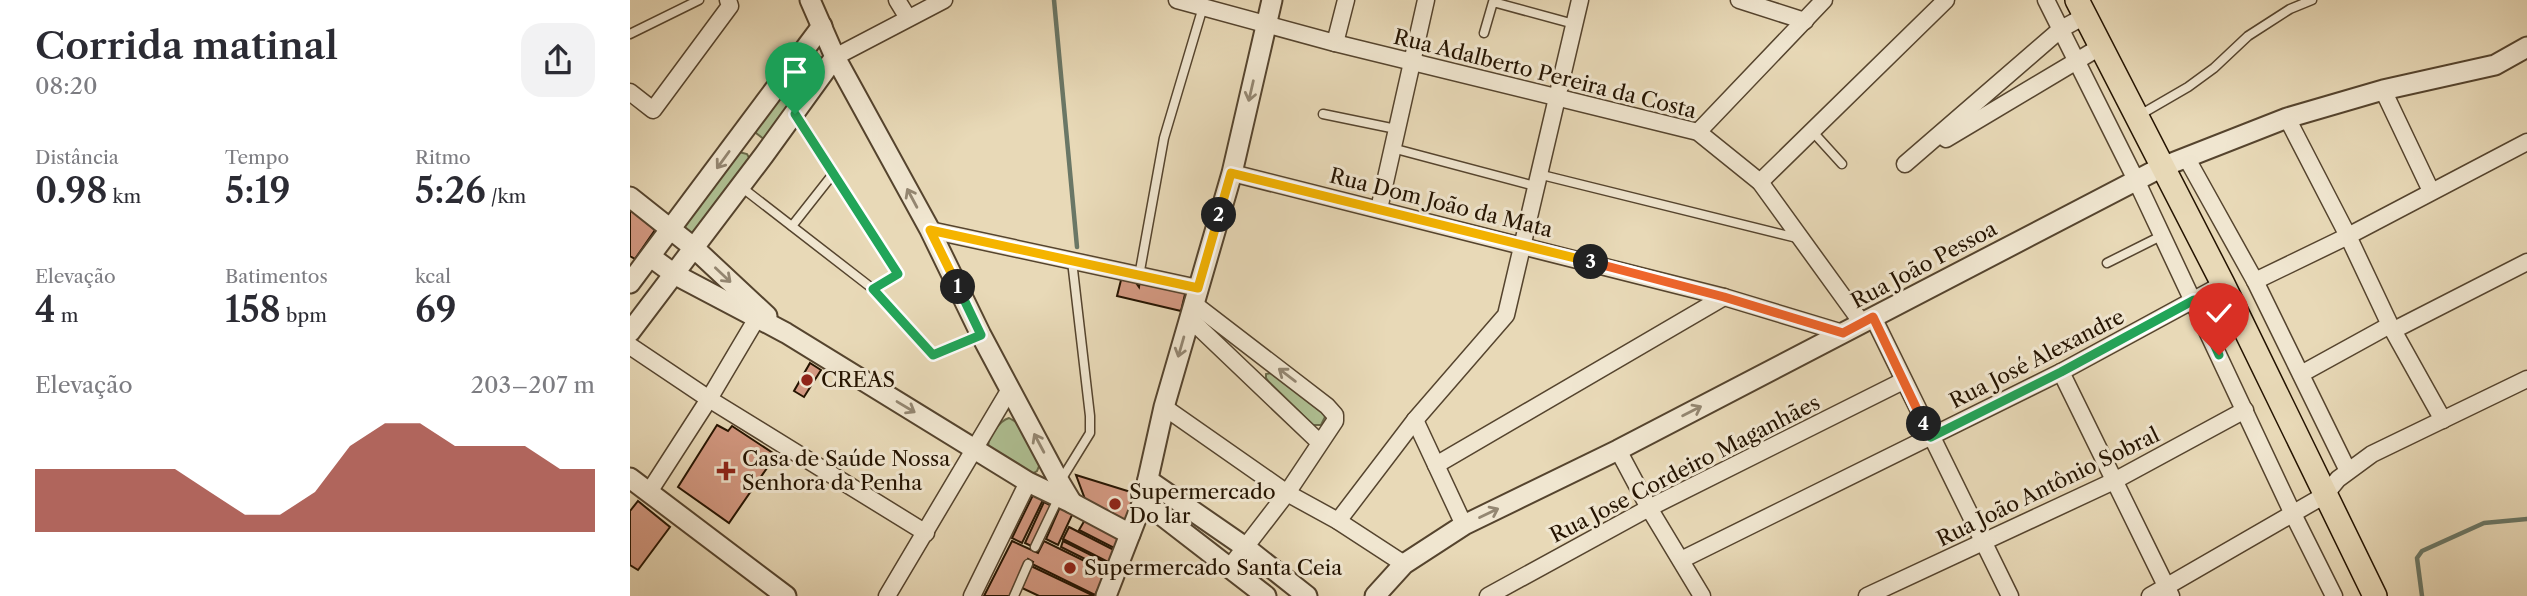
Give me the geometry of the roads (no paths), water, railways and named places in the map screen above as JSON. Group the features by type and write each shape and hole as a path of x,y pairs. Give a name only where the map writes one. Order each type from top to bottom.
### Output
{"main road":[{"path":"2081,8 2223,284 2375,596"}],"street":[{"path":"630,92 653,110 730,6 728,0"},
{"path":"810,0 835,57 930,230 1064,494"},
{"path":"898,0 908,18"},
{"path":"630,332 835,57 943,0"},
{"name":"Rua Adalberto Pereira da Costa","path":"1177,0 1555,99 1698,132 1760,182 1867,320 1903,381 2010,596"},
{"path":"1106,596 1143,501 1164,407 1231,173 1272,0"},
{"path":"1335,43 1346,0"},
{"path":"1379,209 1426,0"},
{"path":"1338,521 1415,420 1506,315 1580,0"},
{"path":"1739,0 1805,21"},
{"path":"1698,132 1824,0"},
{"path":"1760,182 1946,0"},
{"path":"2046,0 2163,235 2334,596"},
{"path":"2081,8 2061,29 1905,164 2100,47"},
{"path":"630,283 822,26"},
{"name":"Rua João Pessoa","path":"1375,596 1404,564 1464,525 1618,450 2162,167 2287,118 2383,90 2495,65 2527,47"},
{"path":"2383,90 2431,191"},
{"path":"2287,118 2392,328 2443,420"},
{"path":"740,136 764,155"},
{"path":"2255,281 2348,236 2527,142"},
{"path":"2186,157 2255,281 2348,471"},
{"name":"Rua Dom João da Mata","path":"1231,173 1724,297 1843,333"},
{"path":"630,197 693,247 786,333"},
{"path":"930,230 1139,276 1194,303 1327,405 1335,415 1335,421 1287,493 1230,567"},
{"path":"651,257 674,274 786,333 1028,482 1064,494 1130,534"},
{"path":"2301,374 2527,262"},
{"name":"Rua José Alexandre","path":"1681,560 2061,372 2223,284"},
{"path":"1436,465 1724,297"},
{"path":"1194,303 1319,442"},
{"path":"649,492 757,318"},
{"path":"630,346 709,399 926,533"},
{"path":"2061,372 2169,592"},
{"path":"2150,596 2169,592 2292,512 2325,495 2338,478 2372,454 2527,379"},
{"name":"Rua Jose Cordeiro Maganhães","path":"1488,596 1649,508 1903,381"},
{"path":"887,596 1010,389"},
{"path":"1164,407 1287,493 1338,521 1404,564"},
{"name":"Rua João Antônio Sobral","path":"1867,596 2115,481 2245,410"},
{"path":"1415,420 1464,525"},
{"path":"1618,450 1702,596"},
{"path":"630,478 786,596"},
{"path":"1148,480 1245,547 1307,596"},
{"path":"972,596 1028,482"},
{"path":"1143,501 1266,596"}],"lane":[{"path":"630,34 699,0"},
{"path":"2137,116 2188,87 2257,30 2290,9 2312,0"},
{"path":"1484,33 1493,1 1574,24"},
{"path":"1139,276 1164,138 1203,7"},
{"path":"795,114 898,274 873,289"},
{"path":"1323,114 1396,129"},
{"path":"1812,131 1842,164"},
{"path":"1392,148 1803,240"},
{"path":"792,226 833,174"},
{"path":"740,187 873,289 933,355 981,335"},
{"path":"2107,262 2163,235"},
{"path":"1035,547 1064,494 1090,433 1072,261"},
{"path":"1014,596 1028,564"}],"waterway":[{"path":"1054,0 1077,247"},
{"path":"2422,596 2417,558 2422,551 2484,523 2527,519"}],"place":[{"name":"CREAS","path":"807,380"},
{"name":"Casa de Saúde Nossa Senhora da Penha","path":"726,471"},
{"name":"Supermercado Do lar","path":"1115,504"},
{"name":"Supermercado Santa Ceia","path":"1070,568"}]}
